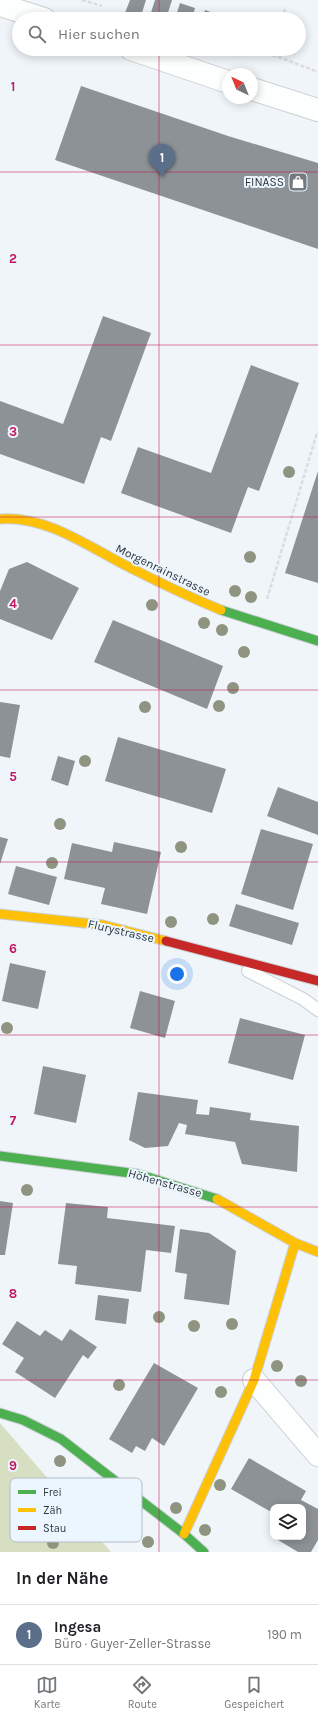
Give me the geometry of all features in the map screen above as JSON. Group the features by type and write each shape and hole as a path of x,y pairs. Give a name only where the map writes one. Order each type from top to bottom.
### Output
{"street":[{"path":"0,5 22,12"},
{"path":"152,56 222,80"},
{"path":"258,91 318,110"},
{"name":"Morgenrainstrasse","path":"0,519 17,518 42,524 171,588 259,625 318,640"},
{"name":"Flurystrasse","path":"0,914 103,925 318,981"},
{"name":"Höhenstrasse","path":"0,1156 138,1174 216,1198 295,1243 318,1252"},
{"path":"184,1534 254,1380 295,1243"},
{"path":"254,1380 318,1455"},
{"path":"0,1413 23,1420 61,1439 111,1478"},
{"path":"142,1502 184,1534 204,1552"}],"lane":[{"name":"Flurystrasse","path":"216,955 303,999 318,1010"}],"path":[{"path":"82,0 102,6"},
{"path":"284,12 285,7"},
{"path":"276,56 318,72"},
{"path":"259,625 318,433"}],"green space":[{"path":"0,1423 47,1478 10,1478 10,1542 102,1542 111,1552 0,1552"}],"building":[{"path":"130,0 146,0 142,12 125,12"},
{"path":"155,0 172,0 168,12 151,12"},
{"path":"180,3 195,8 194,12 177,12"},
{"path":"81,86 228,136 318,163 318,249 55,160"},
{"path":"103,316 151,333 111,441 101,437 84,484 0,454 0,401 63,424"},
{"path":"251,365 299,383 259,491 248,487 231,533 121,493 138,447 211,473"},
{"path":"318,471 318,583 285,573"},
{"path":"27,562 79,588 52,640 0,619 0,591 9,569"},
{"path":"113,620 223,666 207,709 94,662"},
{"path":"0,702 20,705 10,758 0,756"},
{"path":"118,737 226,769 212,813 105,781"},
{"path":"58,756 75,761 68,786 51,780"},
{"path":"278,787 318,802 318,835 267,816"},
{"path":"261,829 313,844 293,910 241,894"},
{"path":"0,837 8,839 0,864"},
{"path":"114,842 161,852 147,914 101,904 105,888 64,879 72,843 112,852"},
{"path":"16,866 57,877 49,905 8,894"},
{"path":"236,904 299,923 292,945 229,926"},
{"path":"10,963 46,971 38,1009 2,1001"},
{"path":"140,991 175,1001 165,1038 130,1028"},
{"path":"240,1018 305,1035 293,1080 228,1063"},
{"path":"43,1066 86,1075 76,1123 34,1114"},
{"path":"138,1092 198,1100 196,1114 209,1115 210,1107 251,1113 250,1120 299,1126 297,1172 242,1164 235,1142 185,1134 187,1125 179,1123 168,1146 145,1148 129,1140"},
{"path":"0,1201 13,1203 5,1255 0,1255"},
{"path":"66,1203 108,1207 107,1218 175,1226 171,1253 146,1250 141,1292 75,1284 77,1266 58,1264"},
{"path":"180,1229 209,1233 236,1251 229,1305 184,1299 187,1274 175,1272"},
{"path":"98,1295 129,1299 126,1324 95,1320"},
{"path":"17,1321 40,1336 45,1330 62,1341 70,1329 97,1347 88,1359 83,1355 55,1398 15,1372 24,1358 2,1344"},
{"path":"154,1363 198,1388 164,1446 152,1438 145,1451 136,1446 132,1453 109,1439"},
{"path":"249,1458 306,1491 301,1500 318,1509 318,1540 311,1552 298,1552 278,1540 306,1540 306,1504 270,1504 270,1511 231,1489"}],"traffic: fast":[{"path":"221,610 318,641"},
{"path":"0,1156 138,1174 217,1199"},
{"path":"0,1413 23,1420 61,1439 111,1478"},
{"path":"142,1502 184,1534 204,1552"}],"traffic: slow":[{"path":"0,519 17,519 33,522 63,532 158,582 221,610"},
{"path":"0,914 103,925 166,941"},
{"path":"217,1199 295,1243 318,1252"},
{"path":"184,1534 254,1380 295,1243"}],"traffic: jam":[{"path":"166,941 318,981"}],"place":[{"name":"Ingesa","path":"162,177"},
{"name":"FINASS","path":"298,182"}]}
